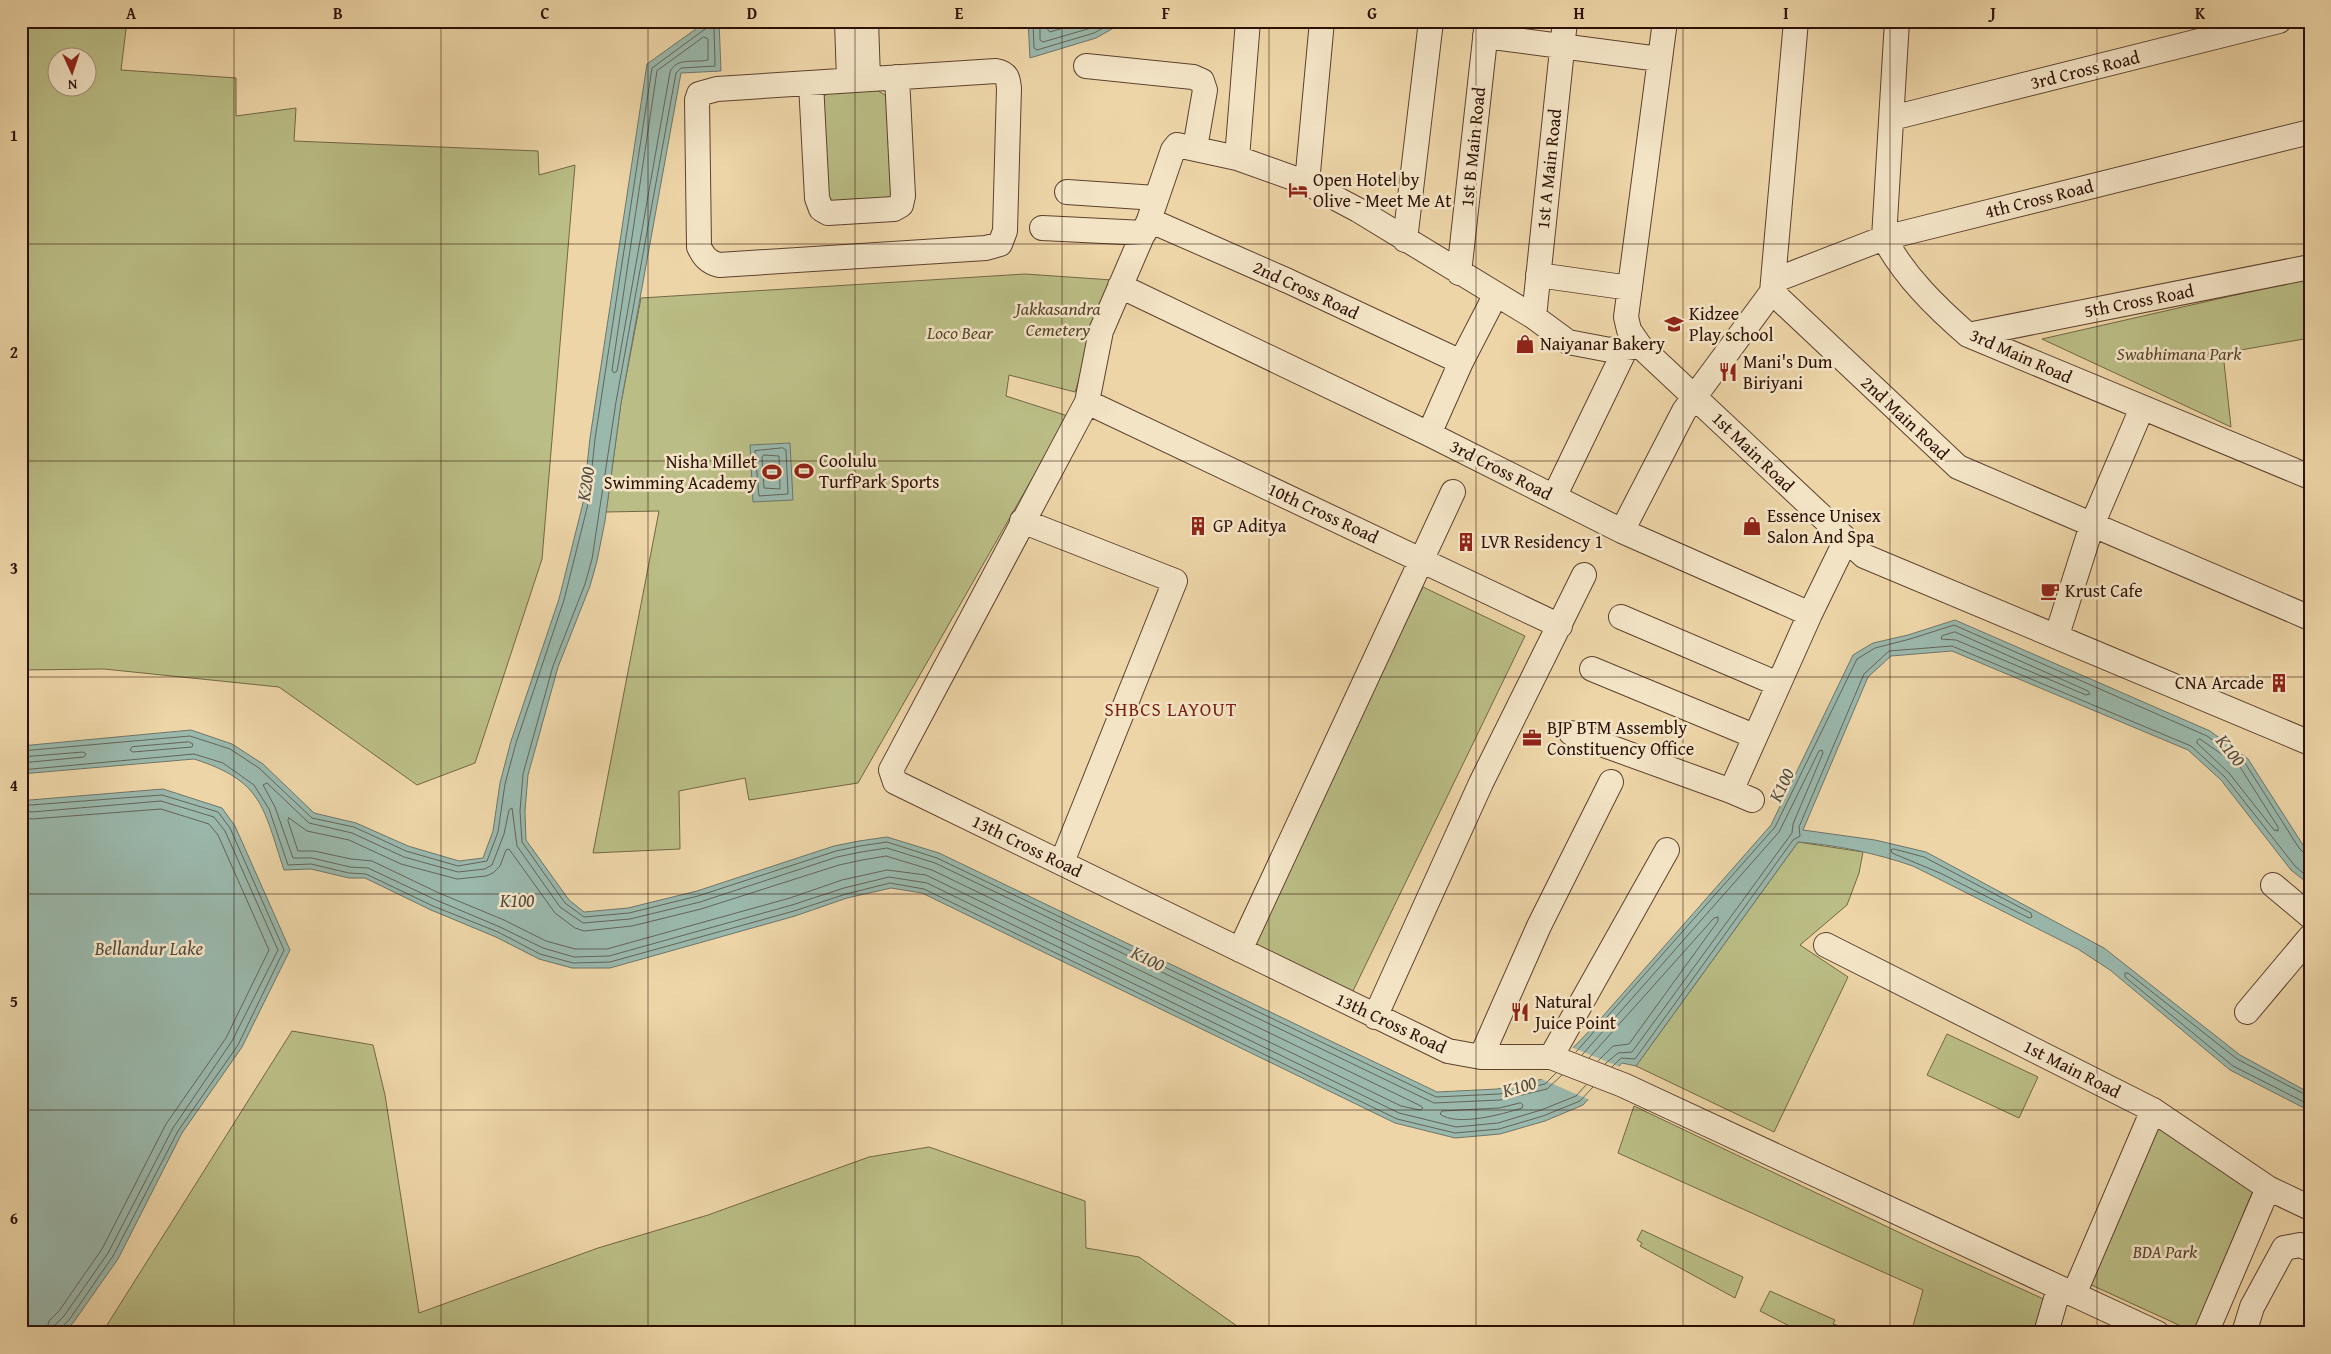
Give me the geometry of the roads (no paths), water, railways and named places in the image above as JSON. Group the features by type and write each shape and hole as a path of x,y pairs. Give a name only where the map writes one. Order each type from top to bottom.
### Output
{"street":[{"path":"847,21 859,80"},
{"path":"859,80 866,21"},
{"path":"1237,158 1248,21"},
{"path":"1307,183 1322,21"},
{"path":"1405,240 1414,90 1431,21"},
{"name":"1st A Main Road","path":"1534,317 1565,21"},
{"name":"1st Main Road","path":"1665,21 1626,317 1633,347 1695,396 1857,551 1872,560 2057,635 2310,743"},
{"path":"1622,531 1684,411 1772,287 1796,21"},
{"path":"1884,238 1897,21"},
{"name":"3rd Cross Road","path":"1892,118 2278,21"},
{"path":"1486,29 1563,45 1660,59"},
{"name":"1st B Main Road","path":"1459,273 1486,29"},
{"path":"1086,66 1193,77 1202,81 1205,90 1195,148 1237,158 1307,183 1358,210 1534,317 1568,342 1610,350 1633,347"},
{"path":"1003,72 1008,78 1005,231 1000,244 986,248 718,265 710,263 699,248 697,100 699,94 717,89 859,80 1003,72"},
{"path":"811,83 817,198 821,209 828,213 894,209 901,205 903,196 896,77"},
{"name":"4th Cross Road","path":"1772,287 1884,238 2310,132"},
{"name":"13th Cross Road","path":"1195,148 1177,145 1173,150 1146,227 1101,331 1087,402 891,770 892,775 895,782 906,788 1062,862 1448,1051 1481,1057 1554,1057"},
{"path":"1067,192 1156,198"},
{"path":"1042,228 1146,227"},
{"name":"2nd Cross Road","path":"1146,227 1288,281 1461,362"},
{"name":"3rd Main Road","path":"1884,238 1894,257 1940,310 1968,335 2310,477"},
{"name":"5th Cross Road","path":"1968,335 2310,266"},
{"path":"1538,275 1630,288"},
{"name":"3rd Cross Road","path":"1120,286 1429,434 1622,531 1810,614"},
{"name":"2nd Main Road","path":"1772,287 1958,467 2310,618"},
{"path":"1429,434 1461,362 1496,294"},
{"path":"1554,497 1633,347"},
{"name":"10th Cross Road","path":"1087,402 1560,626"},
{"path":"2057,635 2092,525 2142,408"},
{"path":"1240,950 1453,492"},
{"path":"1022,521 1175,581 1062,862"},
{"path":"1571,733 1741,795 1754,736 1846,540"},
{"path":"1375,1016 1481,783 1584,575"},
{"path":"1621,617 1778,684"},
{"path":"1592,669 1754,736"},
{"path":"1481,1057 1540,926 1611,782"},
{"path":"1667,850 1554,1057 1608,1080 2157,1333"},
{"path":"2273,885 2310,916"},
{"path":"2247,1012 2310,937"},
{"name":"1st Main Road","path":"1826,945 2153,1110 2268,1188 2310,1208"},
{"path":"2046,1333 2153,1110"},
{"path":"2206,1333 2268,1188"},
{"path":"2244,1333 2252,1306 2284,1248 2294,1234 2310,1236"},
{"path":"2284,1248 2300,1245 2310,1249"}],"water":[{"name":"K100","path":"707,21 719,21 721,71 681,73 621,403 605,521 597,561 590,586 558,667 528,775 525,811 526,840 569,900 584,912 628,908 697,891 834,846 887,837 939,853 1437,1092 1497,1089 1543,1079 1596,1024 1771,825 1853,655 1873,643 1908,635 1955,620 2210,731 2248,759 2303,845 2310,851 2310,885 2291,870 2221,780 2188,750 1952,651 1891,656 1868,677 1803,830 1875,840 1926,852 2104,948 2240,1055 2310,1093 2310,1111 2230,1070 2110,970 2078,949 1913,866 1842,847 1798,842 1636,1066 1622,1063 1583,1105 1545,1121 1500,1134 1455,1138 1395,1123 922,893 891,888 847,898 795,916 610,968 572,968 539,959 496,937 431,910 365,878 349,878 311,869 284,870 271,829 257,799 247,787 234,777 194,759 21,774 21,746 191,730 232,744 263,764 314,813 356,823 408,846 459,861 483,858 493,831 500,783 511,741 559,599 583,503 590,438 647,64"},
{"path":"1028,21 1126,21 1096,38 1030,58"},
{"name":"Nisha Millet Swimming Academy","path":"790,443 793,500 753,502 750,445"},
{"name":"Bellandur Lake","path":"163,789 222,808 235,826 290,950 242,1047 182,1133 118,1259 73,1323 63,1333 21,1333 21,799 30,800"}],"place":[{"name":"Open Hotel by Olive - Meet Me At","path":"1298,190"},
{"name":"Kidzee Play school","path":"1674,324"},
{"name":"Naiyanar Bakery","path":"1525,344"},
{"name":"Mani's Dum Biriyani","path":"1728,372"},
{"name":"Coolulu TurfPark Sports","path":"804,471"},
{"name":"Nisha Millet Swimming Academy","path":"772,472"},
{"name":"GP Aditya","path":"1198,526"},
{"name":"Essence Unisex Salon And Spa","path":"1752,526"},
{"name":"LVR Residency 1","path":"1466,542"},
{"name":"Krust Cafe","path":"2050,591"},
{"name":"CNA Arcade","path":"2279,683"},
{"name":"BJP BTM Assembly Constituency Office","path":"1532,738"},
{"name":"Natural Juice Point","path":"1520,1012"}],"district":[{"name":"SHBCS LAYOUT","path":"1171,709"}],"park label":[{"name":"Jakkasandra Cemetery","path":"1058,319"},
{"name":"Loco Bear","path":"960,333"},
{"name":"Swabhimana Park","path":"2179,354"},
{"name":"BDA Park","path":"2165,1252"}],"water label":[{"name":"K200","path":"585,484"}]}
